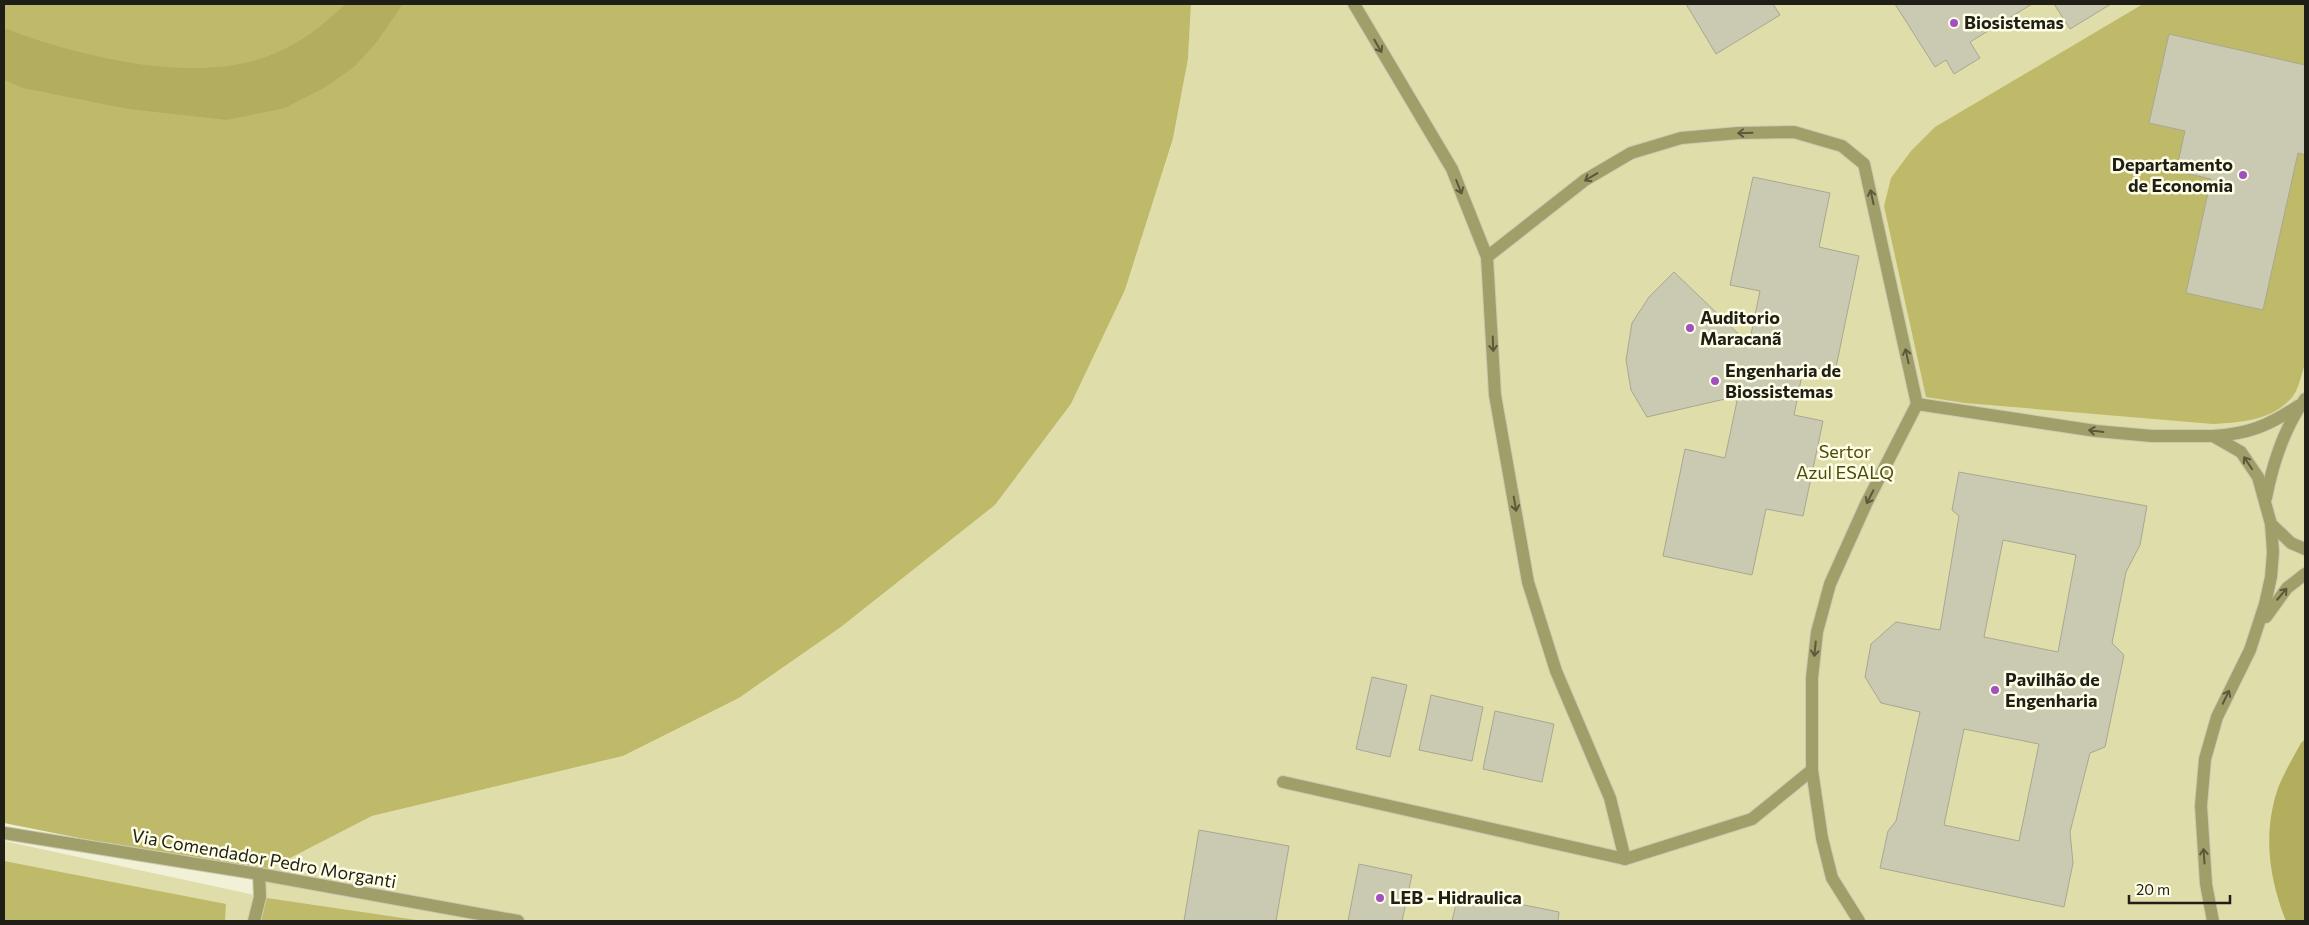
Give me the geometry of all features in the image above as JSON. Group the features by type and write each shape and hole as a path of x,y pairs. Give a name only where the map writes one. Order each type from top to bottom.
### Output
{"street":[{"path":"1354,4 1452,169 1486,257 1495,395 1528,582 1556,671 1610,798 1625,859"},
{"path":"1486,257 1585,180 1631,153 1681,138 1738,133 1794,132 1842,146 1864,164 1917,404 1866,504 1830,584 1817,632 1812,678 1812,770 1822,838 1832,878 1859,921"},
{"path":"1917,404 2096,431 2152,436 2213,436 2236,435 2258,430 2278,420 2304,401"},
{"path":"2265,501 2275,461 2285,432 2304,401"},
{"path":"2213,436 2241,452 2258,477 2271,524 2273,552 2271,576 2266,604 2250,650"},
{"path":"2271,524 2291,543 2305,548"},
{"path":"2213,921 2206,884 2201,806 2205,759 2216,717 2269,610 2287,588 2305,574"},
{"path":"1282,782 1625,859 1752,819 1812,770"},
{"name":"Via Comendador Pedro Morganti","path":"4,833 259,874 518,921"},
{"path":"254,921 260,896 259,874"}],"green space":[{"name":"Sertor Azul ESALQ","path":"1191,4 2305,4 2305,921 4,921 4,841 260,896 259,874 372,816 623,756 739,698 841,627 995,505 1071,404 1125,290 1173,140 1188,59"}],"shaded area":[{"path":"4,4 1191,4 1188,59 1173,139 1125,290 1071,404 995,505 841,627 739,698 623,756 372,816 259,874 4,823"},
{"path":"345,4 403,4 376,43 354,67 324,88 285,108 227,120 128,109 23,88 4,80 4,28 95,56 128,62 162,67 195,68 227,66 256,60 281,51 315,30"},
{"path":"2143,4 2305,4 2305,363 2295,393 2276,411 2256,419 2213,424 1965,403 1926,397 1884,206 1891,178 1911,151 1935,127"},
{"path":"2305,739 2305,921 2286,921 2275,889 2272,873 2269,840 2270,824 2279,785 2301,743"},
{"path":"4,861 226,904 225,921 4,921"},
{"path":"260,897 423,921 257,921"}],"building":[{"path":"1686,4 1773,4 1780,15 1716,54"},
{"name":"Biosistemas","path":"1895,4 2032,4 1970,42 1980,58 1954,74 1946,60 1935,67"},
{"name":"Biosistemas","path":"2054,4 2111,4 2070,29"},
{"name":"Departamento de Economia","path":"2169,34 2305,65 2305,155 2298,153 2263,310 2186,293 2211,179 2176,171 2185,131 2149,123"},
{"name":"Engenharia de Biossistemas","path":"1753,177 1830,193 1819,247 1859,256 1835,372 1804,365 1794,415 1823,421 1803,516 1766,509 1752,575 1663,556 1685,449 1725,458 1738,396 1647,417 1631,390 1626,360 1632,323 1649,297 1674,272 1749,344 1760,291 1730,285"},
{"name":"Pavilhão de Engenharia","path":"1959,472 2147,506 2140,545 2126,572 2112,643 2124,655 2105,747 2090,753 2070,832 2073,863 2064,907 1880,868 1888,831 1896,821 1920,712 1881,703 1865,677 1871,644 1896,622 1940,630 1959,516 1952,510","holes":["2003,540 2076,555 2058,652 1984,637","1964,729 2039,744 2019,841 1944,825"]},
{"path":"1372,677 1407,685 1390,757 1356,749"},
{"path":"1431,695 1483,707 1472,761 1419,750"},
{"path":"1495,711 1554,724 1542,782 1483,769"},
{"path":"1199,830 1289,846 1276,921 1184,921"},
{"name":"LEB - Hidraulica","path":"1359,864 1412,875 1402,921 1348,921"},
{"name":"LEB - Hidraulica","path":"1459,892 1559,912 1558,921 1452,921"}],"place":[{"name":"Biosistemas","path":"1954,23"},
{"name":"Departamento de Economia","path":"2243,175"},
{"name":"Auditorio Maracanã","path":"1690,328"},
{"name":"Engenharia de Biossistemas","path":"1715,381"},
{"name":"Pavilhão de Engenharia","path":"1995,690"},
{"name":"LEB - Hidraulica","path":"1380,898"}]}
